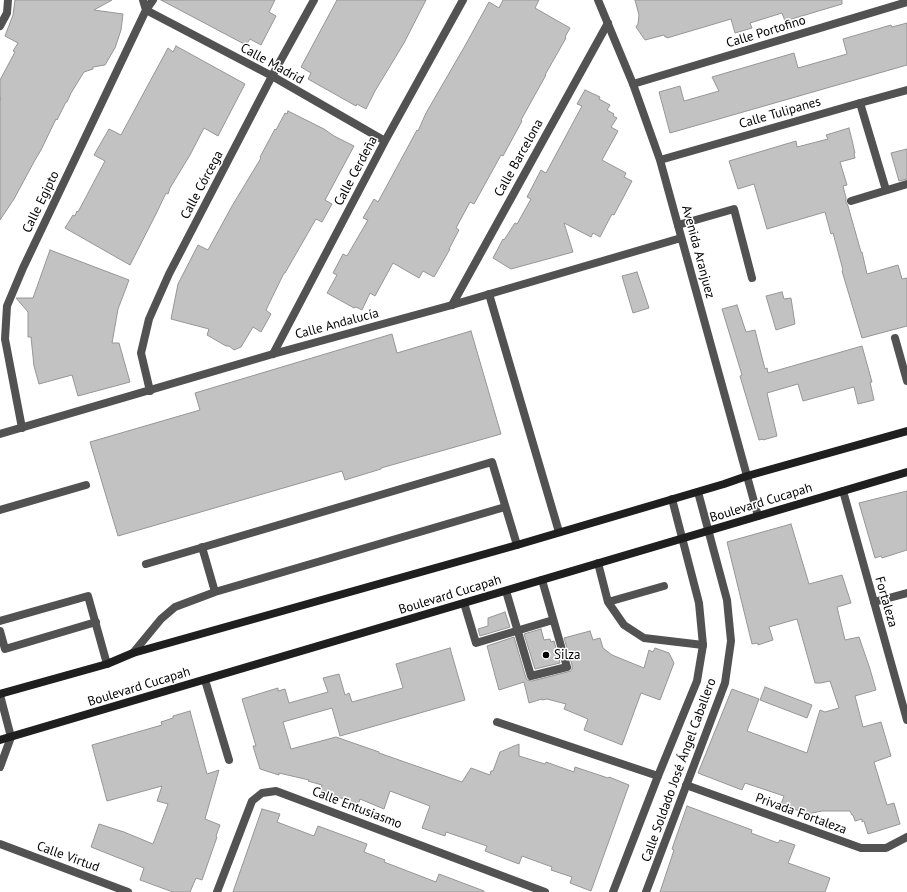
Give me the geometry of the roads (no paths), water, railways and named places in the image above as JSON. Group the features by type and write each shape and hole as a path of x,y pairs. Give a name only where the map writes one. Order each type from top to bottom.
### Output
{"main road":[{"path":"0,695 108,664 133,653 517,545 698,492 747,476 907,432"},
{"name":"Boulevard Cucapah","path":"0,740 907,472"}],"street":[{"path":"0,26 7,13 8,0"},
{"path":"143,0 146,10"},
{"name":"Calle Egipto","path":"22,428 5,339 7,306 23,268 146,10 153,0"},
{"name":"Calle Córcega","path":"150,390 141,353 149,319 169,274 272,76 314,0"},
{"name":"Calle Cerdeña","path":"273,354 385,141 463,0"},
{"name":"Avenida Aranjuez","path":"598,0 633,84 660,160 758,516"},
{"name":"Calle Portofino","path":"633,84 907,2"},
{"name":"Calle Madrid","path":"146,10 272,76 385,141"},
{"name":"Calle Barcelona","path":"452,305 608,23"},
{"name":"Calle Tulipanes","path":"660,160 907,90"},
{"path":"860,103 886,190"},
{"path":"851,201 907,184"},
{"path":"678,225 734,209 752,278"},
{"name":"Calle Andalucía","path":"0,434 273,354 452,305 681,238"},
{"path":"489,294 559,532"},
{"path":"895,338 907,381"},
{"path":"146,564 492,462 517,545"},
{"path":"0,510 86,484"},
{"name":"Fortaleza","path":"842,491 907,720"},
{"name":"Calle Soldado José Ángel Caballero","path":"646,892 725,683 731,641 727,600 698,492"},
{"name":"Calle Soldado José Ángel Caballero","path":"613,892 630,845 697,681 703,645 699,604 672,499"},
{"path":"133,653 161,619 175,607 215,592 505,507"},
{"path":"202,547 215,592"},
{"path":"598,564 608,602 624,626 644,638 703,645"},
{"path":"506,590 531,676 567,667 542,580"},
{"path":"608,602 664,586"},
{"path":"874,602 907,593"},
{"path":"0,621 88,596 108,664"},
{"path":"464,603 476,643 553,620"},
{"path":"0,631 5,649 96,622"},
{"path":"206,680 229,760"},
{"path":"0,695 12,737 0,767"},
{"path":"497,722 658,776"},
{"name":"Privada Fortaleza","path":"686,785 861,848 886,848 907,837"},
{"name":"Calle Entusiasmo","path":"217,892 252,801 262,793 276,791 545,892"},
{"name":"Calle Virtud","path":"0,844 128,892"}],"place":[{"name":"Silza","path":"546,655"}]}
